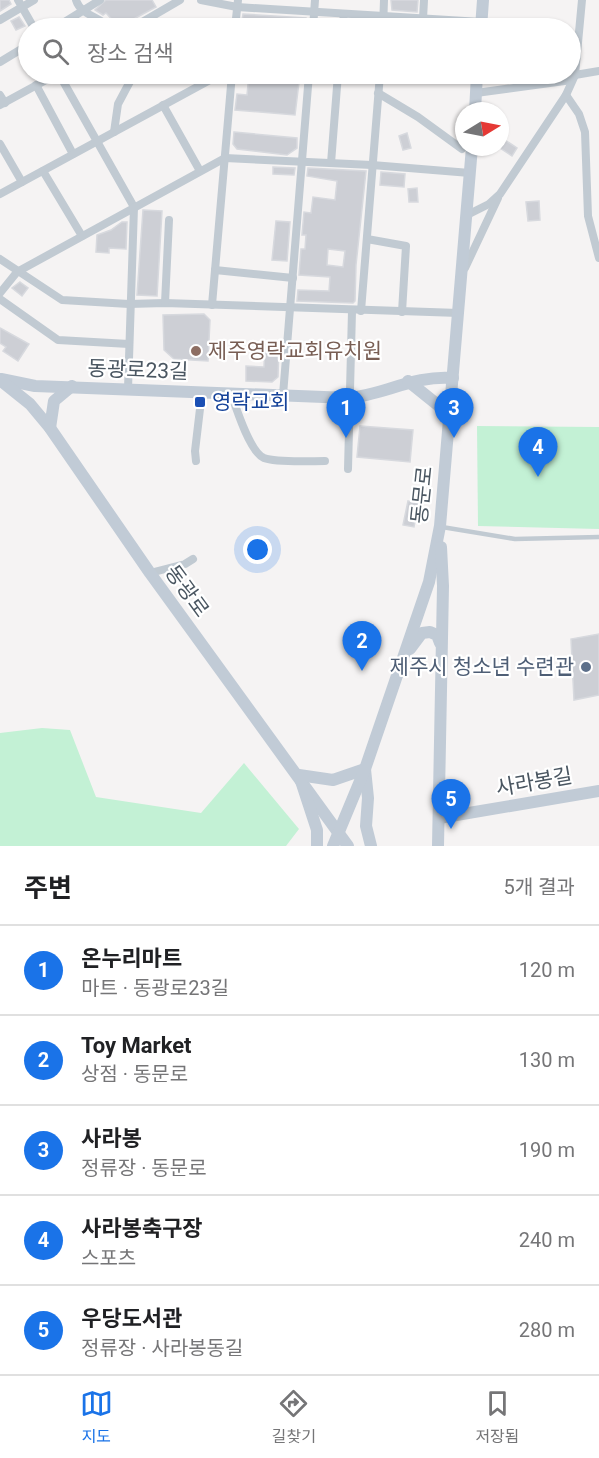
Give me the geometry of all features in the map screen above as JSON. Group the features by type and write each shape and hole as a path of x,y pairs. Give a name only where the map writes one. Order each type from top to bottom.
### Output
{"main road":[{"path":"482,18 483,0"},
{"path":"476,84 476,102"},
{"name":"동문로","path":"333,846 365,769 429,582 440,526 471,156"},
{"name":"동광로23길","path":"0,379 35,386 349,398 371,395 408,381 432,376 453,378"},
{"name":"동광로","path":"0,379 30,404 50,428 150,573 348,846"},
{"path":"408,381 449,414"},
{"path":"50,428 54,401 72,386"},
{"path":"438,846 440,643 443,586 440,526"},
{"path":"403,659 422,633 430,632 437,635 440,643"},
{"path":"317,846 317,830 298,775 333,780 365,769 368,798 366,826 371,846"},
{"name":"사라봉길","path":"439,818 599,791"}],"street":[{"path":"0,20 20,4 34,0"},
{"path":"76,0 84,11 97,18"},
{"path":"72,18 100,0"},
{"path":"149,18 180,0"},
{"path":"201,0 277,10 404,18"},
{"path":"277,10 278,0"},
{"path":"314,18 315,0"},
{"path":"384,0 384,17"},
{"path":"423,18 424,0"},
{"path":"580,18 582,0"},
{"path":"20,4 28,18"},
{"path":"343,18 344,14"},
{"path":"0,62 18,51"},
{"path":"581,76 599,71"},
{"path":"64,84 134,207 129,304 128,389"},
{"path":"114,132 118,104 129,84"},
{"path":"0,194 203,84"},
{"path":"212,305 231,84"},
{"path":"283,395 308,84"},
{"path":"331,163 337,84"},
{"path":"348,469 349,398 379,84"},
{"path":"476,93 534,84"},
{"path":"462,274 500,194 566,95 571,84"},
{"path":"2,101 36,85 73,154"},
{"path":"378,93 418,117 455,144"},
{"path":"566,95 585,132 588,216 599,258"},
{"path":"163,105 200,171"},
{"path":"0,144 22,182"},
{"path":"0,292 17,272 225,158 372,165 470,173"},
{"path":"43,171 82,236"},
{"path":"467,215 489,204 500,194"},
{"path":"165,303 169,220"},
{"path":"366,238 406,246 402,312"},
{"path":"0,260 62,300 129,304 165,303 459,313"},
{"path":"215,270 293,278"},
{"path":"0,299 58,340 129,344"},
{"path":"196,461 195,451 202,392"},
{"path":"231,393 240,424 257,453 265,459 325,461"},
{"path":"150,573 185,564 193,559"}],"lane":[{"path":"440,526 515,539 599,537"}],"green space":[{"path":"477,426 599,427 599,529 478,526"},
{"path":"42,728 70,730 96,797 201,813 244,763 299,829 286,846 0,846 0,733"}],"building":[{"path":"0,0 9,0 11,4 0,11"},
{"path":"106,0 152,0 156,7 136,18 111,18 106,13 103,15 95,10"},
{"path":"391,0 418,0 417,12 392,10"},
{"path":"243,14 306,18 242,18"},
{"path":"19,17 18,29 16,30 11,21"},
{"path":"248,84 299,84 295,115 235,110 237,94 247,95"},
{"path":"234,132 297,138 297,148 287,155 237,149 233,144"},
{"path":"407,133 411,148 403,150 399,136"},
{"path":"509,143 517,148 512,156 509,154"},
{"path":"273,167 295,168 294,175 273,174"},
{"path":"308,168 366,171 353,303 297,301 298,290 329,291 330,277 299,275 301,249 305,249 306,235 302,235 304,212 311,213 313,197 335,200 337,181 307,176","holes":["328,249 345,251 343,267 327,265"]},
{"path":"381,172 405,174 404,187 380,185"},
{"path":"417,188 418,202 409,202 408,189"},
{"path":"539,201 540,220 528,221 526,202"},
{"path":"143,210 162,211 157,296 137,295"},
{"path":"276,221 290,222 287,261 272,260"},
{"path":"122,222 127,222 126,249 109,248 109,253 96,252 97,235 111,230"},
{"path":"20,282 28,288 22,296 12,288"},
{"path":"204,314 210,320 208,361 174,359 164,350 163,315"},
{"path":"0,328 29,344 18,361 3,351 6,347 0,343"},
{"path":"265,344 279,345 278,377 272,382 246,381 246,366 264,367"},
{"path":"360,426 413,430 410,462 357,457"},
{"path":"408,501 418,503 414,527 403,525"},
{"name":"제주시 청소년 수련관","path":"599,634 599,695 574,700 571,639"}],"place":[{"name":"제주영락교회유치원","path":"196,351"},
{"name":"영락교회","path":"200,402"},
{"name":"온누리마트","path":"346,438"},
{"name":"사라봉","path":"454,438"},
{"name":"사라봉축구장","path":"538,477"},
{"name":"제주시 청소년 수련관","path":"586,667"},
{"name":"Toy Market","path":"362,671"},
{"name":"우당도서관","path":"451,829"}]}
